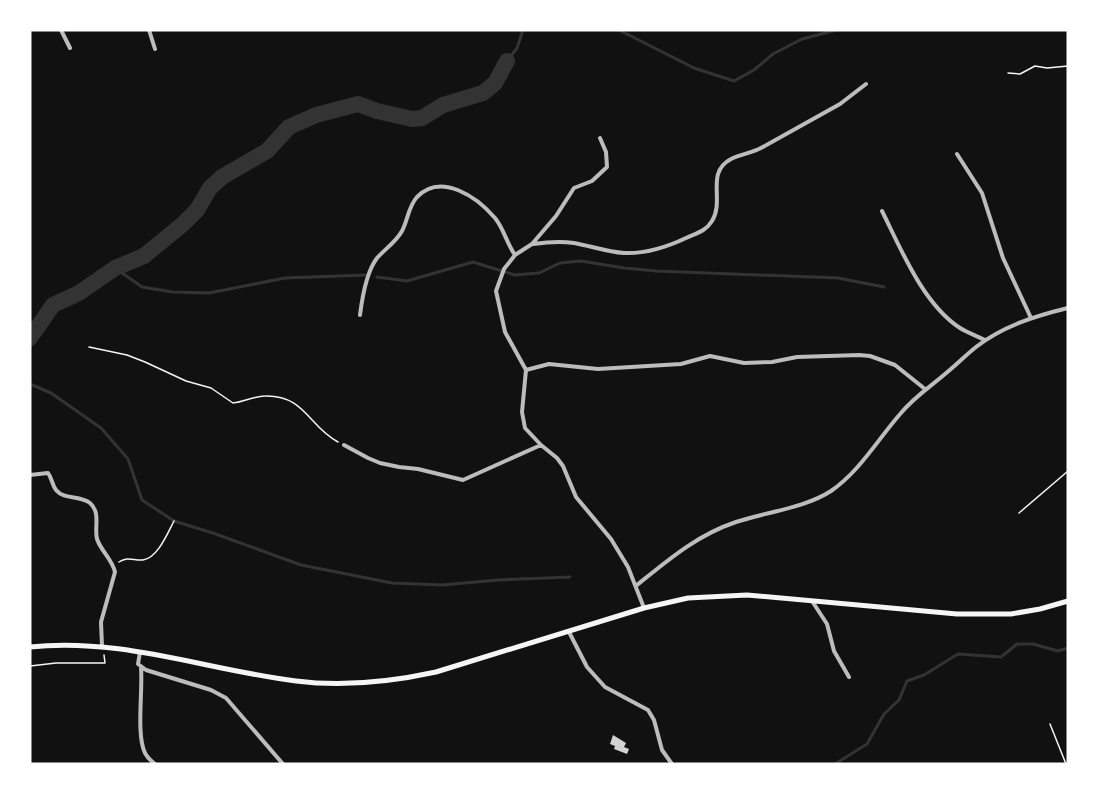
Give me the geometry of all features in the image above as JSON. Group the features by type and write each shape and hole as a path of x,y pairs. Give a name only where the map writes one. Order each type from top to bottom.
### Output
{"main road":[{"path":"30,647 68,644 102,646 298,681 366,682 408,678 436,672 644,608 688,598 717,595 747,596 957,614 994,614 1040,609 1068,601"}],"street":[{"path":"62,30 70,48"},
{"path":"149,30 155,49"},
{"path":"532,244 560,241 607,251 631,253 664,248 704,231 717,212 716,179 719,169 725,163 753,153 840,104 866,84"},
{"path":"600,138 606,152 607,167 592,181 574,188 556,216 532,244 515,255 504,269 496,291 506,332 526,370 522,420 525,428 557,458 563,466 576,497 611,538 637,585 644,608"},
{"path":"957,154 982,193 1004,258 1031,318"},
{"path":"360,315 363,297 376,259 402,231 408,212 416,198 433,187 447,186 456,189 486,210 500,225 515,255"},
{"path":"882,211 923,288 936,307 958,327 986,340"},
{"path":"637,585 667,560 706,534 737,522 809,501 836,487 853,472 901,412 925,389 986,340 1031,318 1068,308"},
{"path":"526,370 549,364 598,369 681,364 703,357 744,363 772,362 797,357 859,355 870,356 895,365 925,389"},
{"path":"344,445 380,463 463,480 541,445"},
{"path":"30,475 46,472 50,474 54,487 59,492 66,496 84,499 93,508 97,520 97,538 113,566 115,578 101,622 102,646"},
{"path":"812,602 827,624 834,651 849,677"},
{"path":"569,632 587,667 604,687 648,710 654,720 662,750 672,764"},
{"path":"140,652 137,660 141,667 143,748 155,764"},
{"path":"141,667 211,690 226,698 283,764"}],"path":[{"path":"1008,74 1020,74 1035,66 1047,68 1068,66"},
{"path":"89,347 127,355 145,362 186,381 211,388 233,403 267,396 285,399 303,409 321,430 344,445"},
{"path":"1019,513 1068,471"},
{"path":"113,566 126,558 143,560 148,558 157,549 174,521"},
{"path":"30,666 56,663 105,663 105,657"},
{"path":"1050,724 1066,764"}],"building":[{"path":"613,735 626,743 624,747 629,749 627,754 614,749 615,746 610,744"}],"waterway":[{"path":"507,61 517,48 523,30"},
{"path":"619,30 694,68 734,81 754,70 773,54 802,39 836,30"},
{"path":"30,338 53,305 79,293 115,268 144,256 197,210 210,188 222,177 267,151 289,127 316,115 358,104 412,119 422,118 443,105 483,93 495,83 507,61"},
{"path":"377,277 407,281 473,262 515,275 539,273 560,263 581,261 656,271 838,278 884,287"},
{"path":"115,268 142,287 173,292 209,293 285,278 366,275"},
{"path":"30,384 51,393 101,428 128,459 142,500 174,521 301,565 392,583 442,585 570,577"},
{"path":"835,764 867,744 884,714 899,700 907,681 924,675 958,654 1001,657 1017,644 1033,644 1058,651 1068,648"}]}
